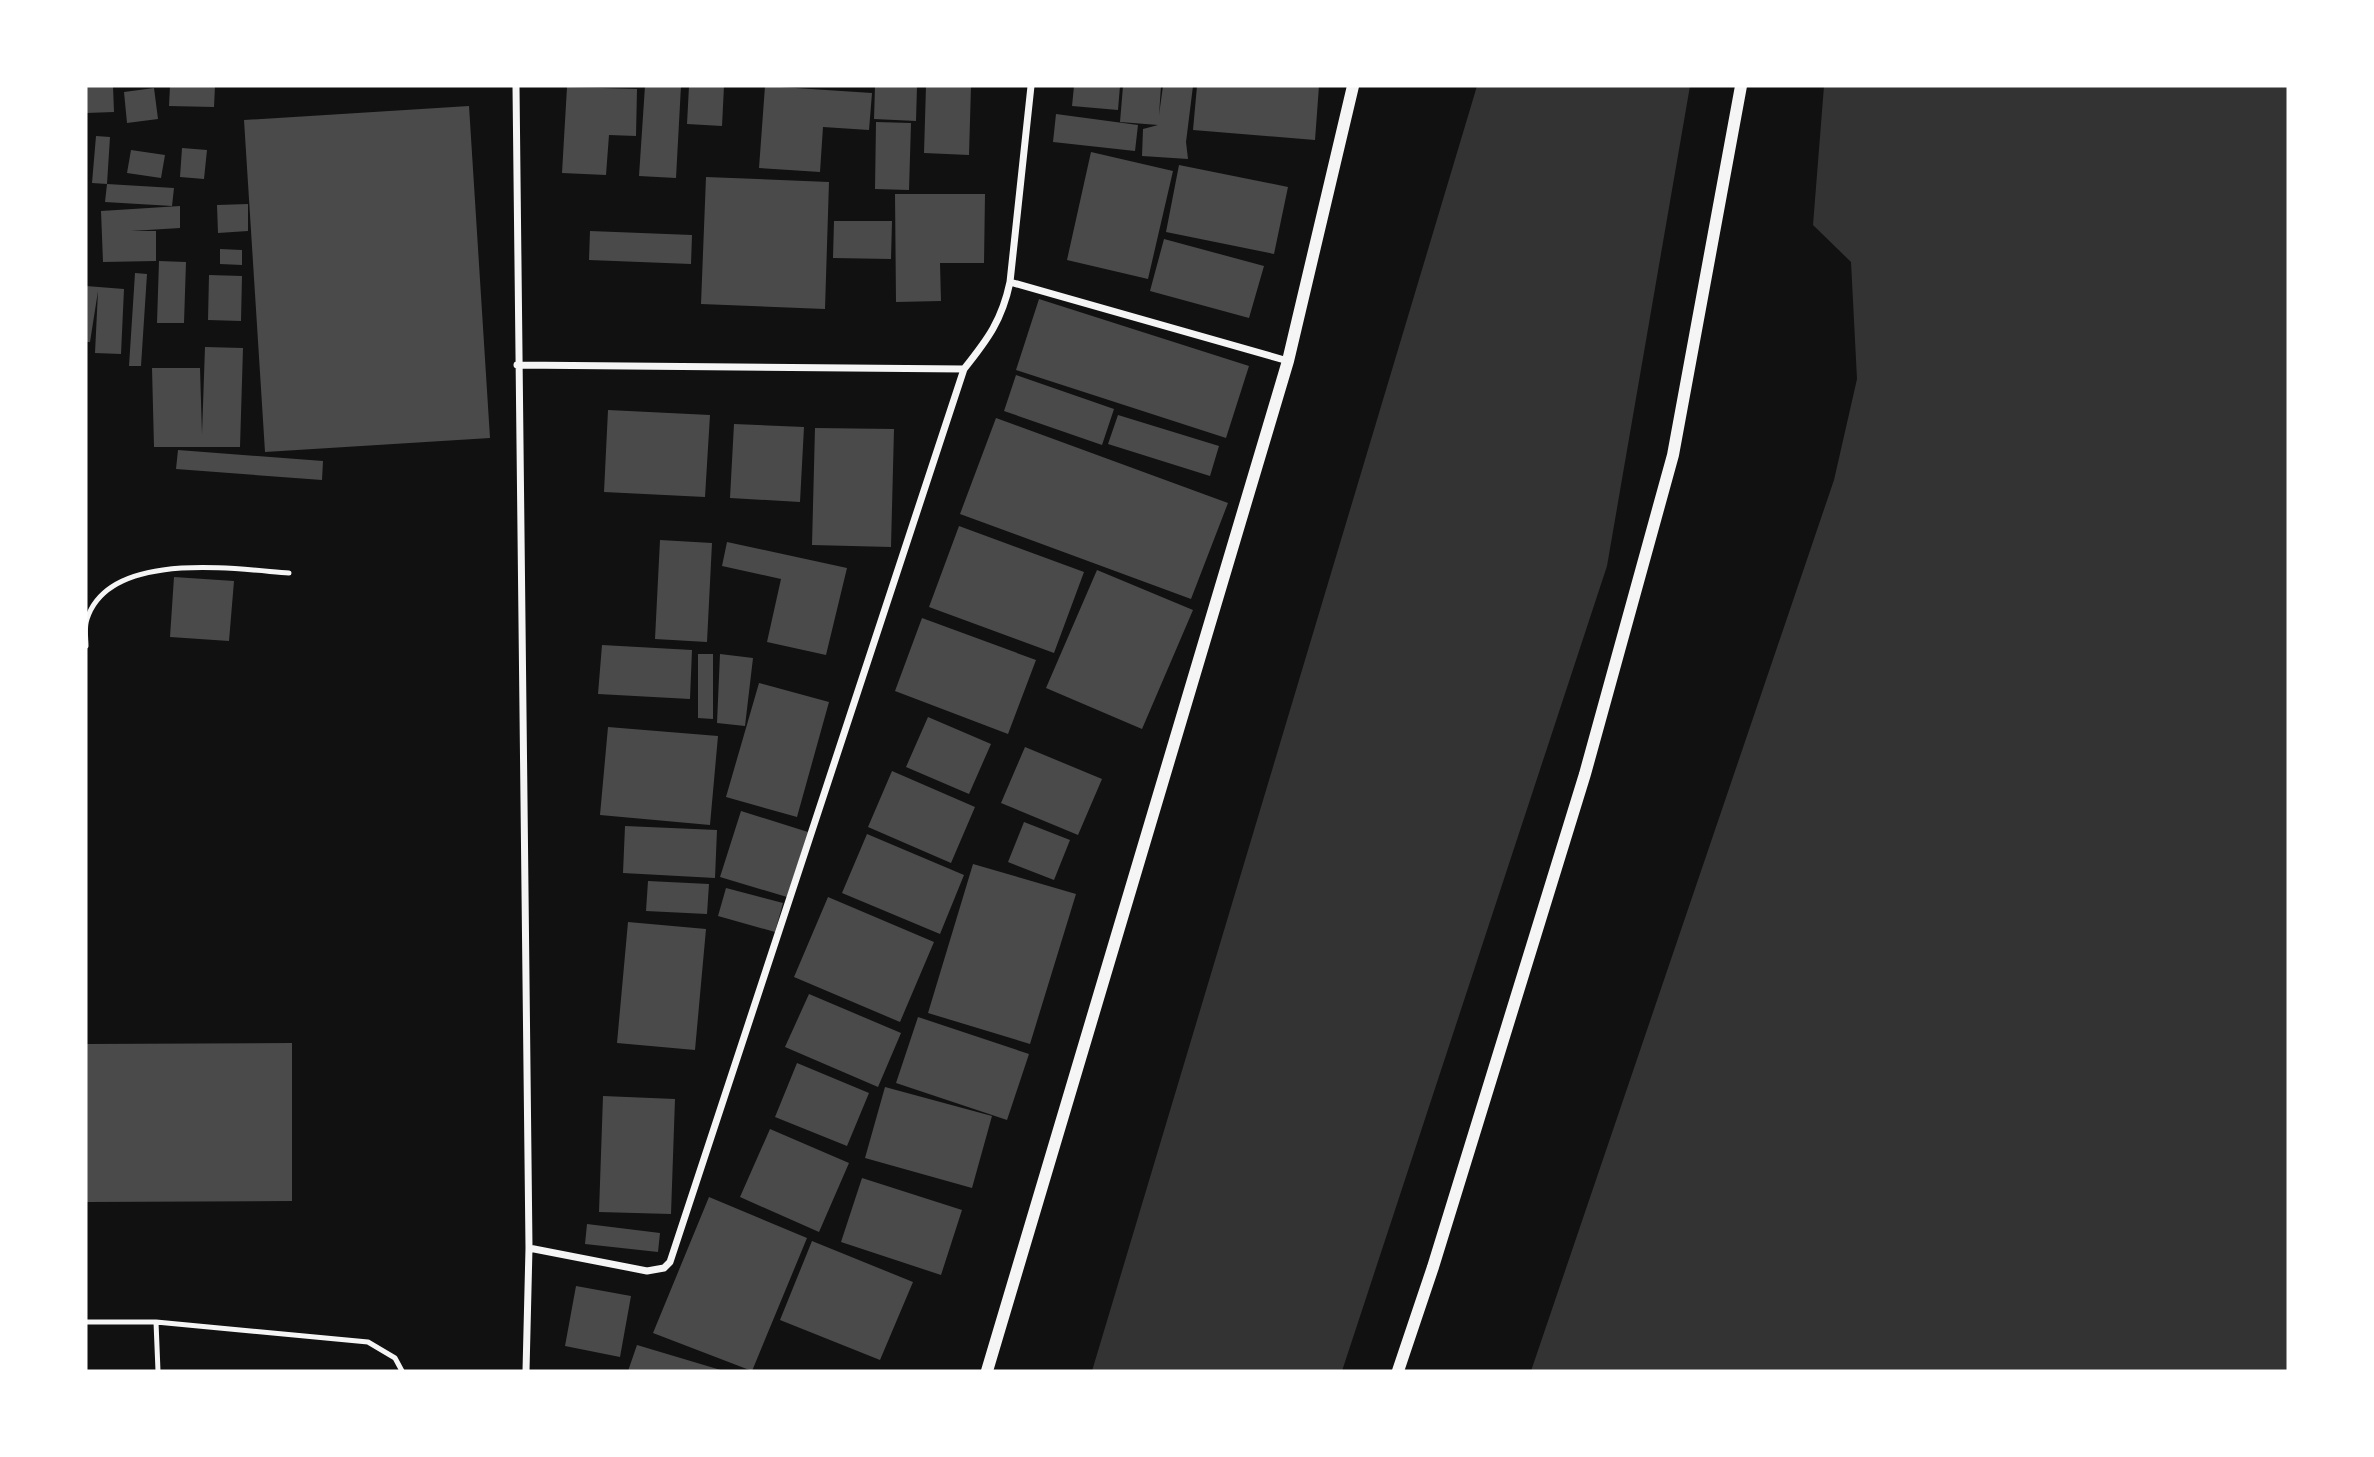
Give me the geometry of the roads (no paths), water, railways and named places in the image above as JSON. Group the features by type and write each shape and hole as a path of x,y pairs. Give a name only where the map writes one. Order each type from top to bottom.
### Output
{"street":[{"path":"516,86 517,365 529,1248 526,1371"},
{"path":"529,1248 647,1271 664,1268 670,1262 964,369 988,339 1004,312 1010,282 1031,86"},
{"path":"987,1371 1288,361 1353,86"},
{"path":"1398,1371 1433,1268 1586,774 1673,455 1741,86"},
{"path":"1010,282 1288,361"},
{"path":"517,365 964,369"}],"lane":[{"path":"86,646 87,619 107,589 126,577 193,566 289,573"},
{"path":"86,1322 156,1322 368,1342 395,1358 402,1371"},
{"path":"156,1322 158,1371"}]}
